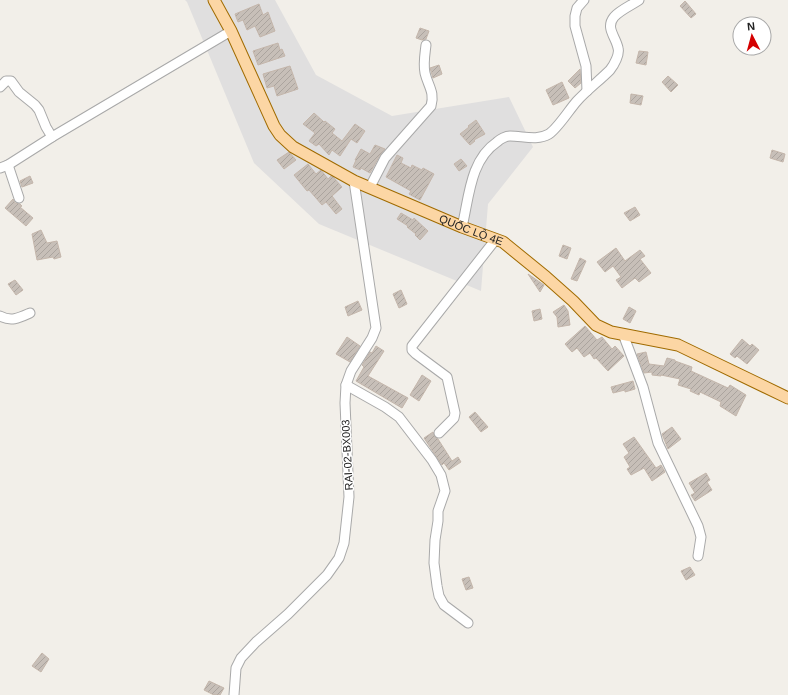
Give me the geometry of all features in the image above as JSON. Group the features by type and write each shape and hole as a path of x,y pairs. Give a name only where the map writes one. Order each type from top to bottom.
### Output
{"main road":[{"name":"QUỐC LỘ 4E","path":"214,0 231,31 274,126 280,135 293,147 354,181 462,227 496,238 511,247 546,277 573,301 596,325 611,332 678,345 788,398"}],"street":[{"path":"584,0 577,8 575,26 586,66 588,91"},
{"path":"462,227 474,174 482,155 500,139 509,135 537,138 550,133 578,101 612,67 619,51 610,28 612,20 615,15 639,0"},
{"path":"19,198 4,167 231,31"},
{"path":"370,188 385,158 431,106 433,98 425,72 424,59 426,45"},
{"path":"0,87 6,81 11,81 19,92 35,104 52,137"},
{"name":"RAI-02-BX003","path":"234,695 236,668 241,658 327,575 341,552 344,542 349,497 344,403 346,385 351,371 372,338 376,328 354,181"},
{"path":"439,433 454,418 455,412 447,377 416,354 412,350 412,346 496,238"},
{"path":"0,316 13,320 30,312"},
{"path":"624,334 643,387 658,443 698,526 701,537 698,556"},
{"path":"346,385 385,407 399,417 432,460 441,475 445,491 438,511 435,540 434,563 437,586 439,596 444,604 468,623"}],"shaded area":[{"path":"185,0 275,0 316,75 392,116 509,97 533,147 488,204 481,291 319,224 254,163"}],"building":[{"path":"685,1 696,14 691,18 680,6"},
{"path":"259,4 263,15 268,12 275,31 260,37 255,26 247,30 243,20 238,22 235,14"},
{"path":"420,28 429,31 426,39 422,40 416,38"},
{"path":"278,43 280,50 282,49 285,56 258,65 253,51"},
{"path":"639,51 648,52 646,65 636,63"},
{"path":"439,65 442,74 433,78 430,68"},
{"path":"290,66 298,89 277,96 274,86 267,88 263,74"},
{"path":"580,69 581,83 575,88 568,81"},
{"path":"668,76 678,85 671,92 662,82"},
{"path":"562,82 569,98 553,105 546,90"},
{"path":"631,94 643,96 641,105 630,103"},
{"path":"314,113 335,129 332,133 342,141 355,124 365,131 357,143 351,139 340,156 332,150 329,155 319,144 316,146 309,141 315,133 303,124"},
{"path":"476,120 485,134 474,140 475,141 470,145 460,134"},
{"path":"375,145 385,149 370,173 361,168 360,170 353,167 361,149 370,154"},
{"path":"772,150 785,154 783,162 770,158"},
{"path":"289,152 296,160 284,169 277,160"},
{"path":"397,155 403,158 401,163 411,168 412,165 422,170 423,168 434,174 420,200 409,194 411,191 386,177"},
{"path":"461,159 467,166 459,171 454,164"},
{"path":"308,164 316,174 321,170 328,179 331,176 333,177 342,187 332,196 342,209 336,214 326,202 322,205 309,190 307,191 294,175"},
{"path":"30,176 33,183 22,187 20,181"},
{"path":"13,199 15,203 20,204 22,206 20,207 33,218 26,226 5,208"},
{"path":"635,207 640,215 630,221 624,213"},
{"path":"401,213 413,220 414,218 428,231 420,240 415,235 416,234 407,227 408,226 397,219"},
{"path":"41,230 47,243 57,241 61,257 37,260 32,234"},
{"path":"563,245 571,248 567,259 559,256"},
{"path":"616,248 625,261 640,250 645,256 640,259 651,273 639,282 635,278 622,288 616,280 621,277 613,266 605,272 597,262"},
{"path":"580,258 586,261 577,281 571,279"},
{"path":"528,274 544,285 540,292"},
{"path":"15,280 23,290 16,295 8,284"},
{"path":"401,290 407,304 399,308 393,294"},
{"path":"358,301 362,310 348,316 345,307"},
{"path":"564,305 568,311 570,325 558,327 557,317 553,312"},
{"path":"629,307 636,311 630,323 623,319"},
{"path":"540,309 542,319 534,321 532,311"},
{"path":"585,326 597,340 602,337 612,349 615,346 624,356 608,371 596,358 594,359 590,353 584,357 577,348 572,352 565,344"},
{"path":"347,337 360,346 350,362 336,354"},
{"path":"742,339 750,346 752,344 759,350 747,364 737,356 735,358 730,354"},
{"path":"376,346 384,351 368,376 408,398 402,408 356,381 364,367 362,365 370,352 372,353"},
{"path":"646,352 649,364 664,366 667,358 675,360 692,367 691,371 728,388 730,385 746,395 736,416 720,406 721,402 700,392 699,395 690,391 691,389 678,385 680,379 661,375 652,375 652,372 644,373 637,354"},
{"path":"422,375 431,381 419,401 410,395"},
{"path":"633,381 635,389 613,393 611,387"},
{"path":"475,412 488,427 481,432 469,417"},
{"path":"672,427 681,439 668,449 662,434"},
{"path":"433,432 452,461 458,457 461,462 449,470 444,463 442,465 424,438"},
{"path":"634,437 656,468 661,465 665,472 652,481 644,468 631,475 627,469 630,467 624,457 629,453 623,444"},
{"path":"706,473 710,480 707,482 712,490 695,501 691,495 695,493 689,483"},
{"path":"690,567 695,575 686,580 681,571"},
{"path":"469,577 473,588 466,590 462,579"},
{"path":"42,653 49,659 41,672 32,666"},
{"path":"209,681 224,688 220,695 214,695 204,690"}]}
